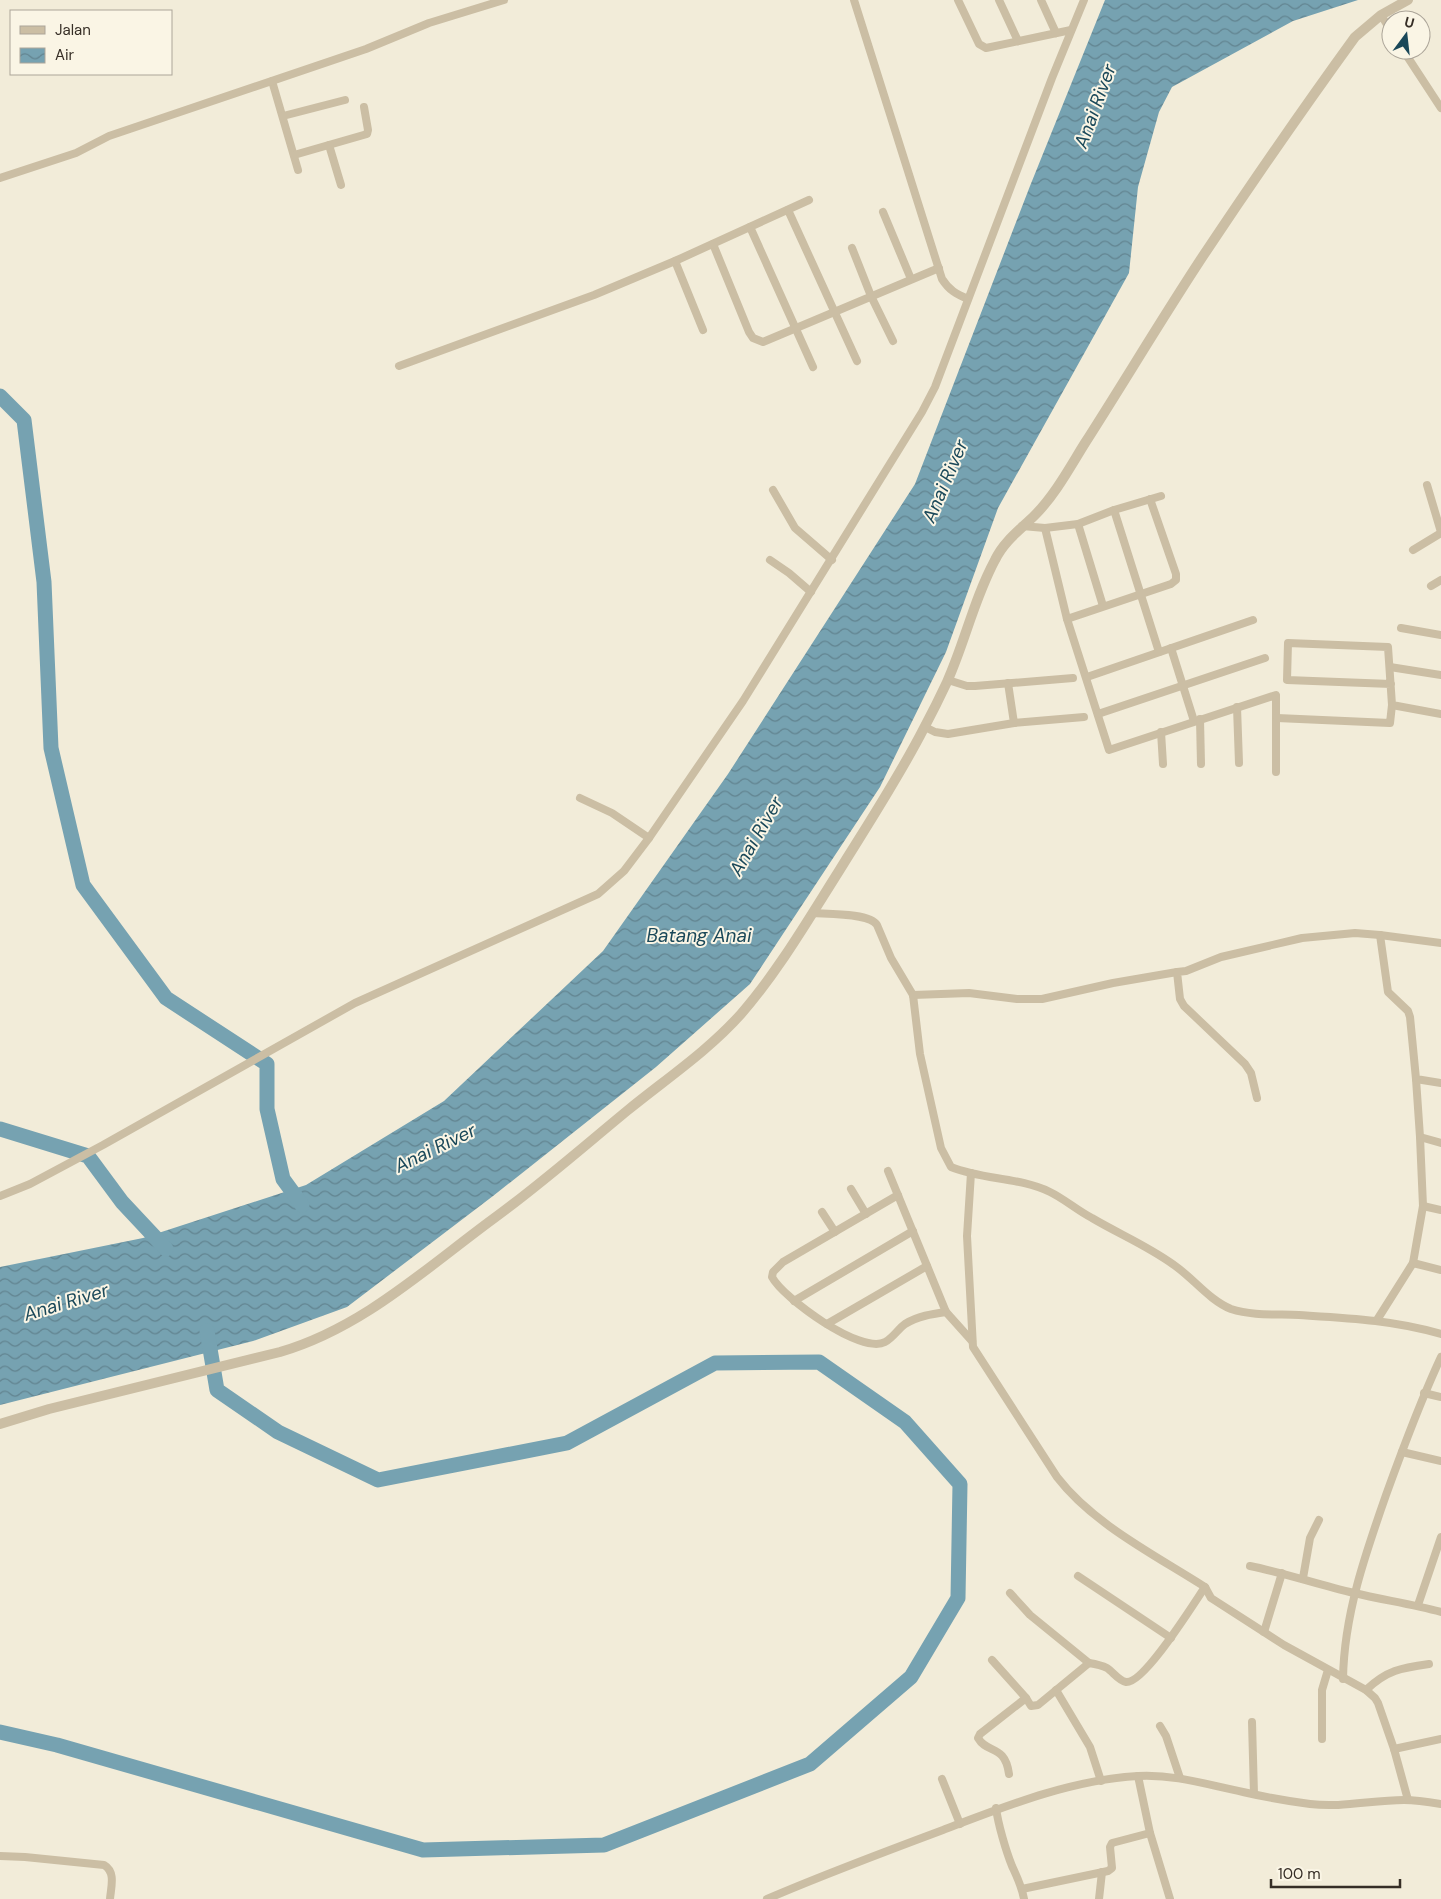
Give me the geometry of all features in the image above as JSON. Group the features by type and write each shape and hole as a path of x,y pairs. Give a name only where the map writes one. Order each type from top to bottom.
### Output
{"street":[{"path":"0,178 76,153 109,136 366,49 430,23 504,0"},
{"path":"854,0 946,287 968,300"},
{"path":"958,0 981,46 986,48 1070,30"},
{"path":"998,0 1018,41"},
{"path":"1041,0 1056,33"},
{"path":"0,1196 30,1184 103,1145 355,1003 598,894 624,871 649,838 743,701 910,434 929,400 1083,0"},
{"path":"1390,10 1408,0"},
{"path":"0,1424 49,1409 228,1366 308,1343 341,1328 401,1288 517,1202 630,1108 676,1074 737,1018 765,986 905,765 948,680 967,626 996,558 1022,526 1036,514 1048,499 1084,446 1200,261 1332,68 1355,37 1381,15"},
{"path":"1410,60 1441,108"},
{"path":"272,81 298,170"},
{"path":"283,116 345,100"},
{"path":"294,155 367,134 364,107"},
{"path":"329,145 341,186"},
{"path":"399,366 594,295 675,261 809,200"},
{"path":"788,210 857,361"},
{"path":"883,212 911,279"},
{"path":"750,227 813,367"},
{"path":"713,244 753,338 763,342 835,310 939,268"},
{"path":"852,248 871,296 893,341"},
{"path":"675,261 703,330"},
{"path":"1413,550 1441,533 1427,485"},
{"path":"774,490 794,528 832,560"},
{"path":"1022,526 1045,528 1078,524 1114,510 1161,496"},
{"path":"1067,619 1171,584 1176,577 1150,499"},
{"path":"1114,510 1159,652"},
{"path":"1078,524 1103,606"},
{"path":"1045,528 1067,619 1109,750 1276,695 1276,772"},
{"path":"770,560 811,592"},
{"path":"1431,586 1441,580"},
{"path":"1087,677 1253,620"},
{"path":"1401,628 1441,635"},
{"path":"1276,718 1390,723 1392,706 1391,684 1390,667 1388,647 1288,643 1287,680 1391,684"},
{"path":"1171,648 1197,720 1201,764"},
{"path":"1098,714 1265,658"},
{"path":"1390,667 1441,675"},
{"path":"948,680 967,686 1073,678"},
{"path":"1008,684 1014,723"},
{"path":"1392,706 1441,714"},
{"path":"1238,707 1239,763"},
{"path":"924,727 935,732 948,734 1014,723 1084,717"},
{"path":"1161,732 1163,764"},
{"path":"580,798 612,813 649,838"},
{"path":"813,913 866,917 875,921 891,958 913,995 920,1054 940,1148 951,1167 971,1174 1031,1185 1051,1192 1092,1219 1144,1245 1175,1266 1212,1297 1230,1308 1270,1314 1377,1320 1420,1327 1441,1334"},
{"path":"913,995 969,993 1016,999 1042,999 1113,983 1186,971 1221,957 1302,938 1355,933 1380,934 1441,943"},
{"path":"1377,1320 1412,1263 1423,1206 1420,1137 1410,1017 1408,1011 1388,992 1380,934"},
{"path":"1177,972 1180,999 1184,1006 1245,1064 1251,1073 1257,1098"},
{"path":"1416,1079 1441,1084"},
{"path":"1420,1137 1441,1143"},
{"path":"888,1171 946,1312 972,1341"},
{"path":"971,1174 968,1236 973,1347 1068,1490 1122,1534 1204,1588 1211,1598 1343,1679 1366,1690 1375,1698 1394,1749 1408,1800"},
{"path":"850,1189 866,1214"},
{"path":"898,1195 783,1262 773,1272 772,1277 776,1284 794,1301 827,1324 859,1340 874,1345 885,1342 905,1324 920,1317 946,1312"},
{"path":"1423,1206 1441,1210"},
{"path":"822,1212 835,1232"},
{"path":"794,1301 913,1231"},
{"path":"1412,1263 1441,1270"},
{"path":"827,1324 927,1266"},
{"path":"1343,1679 1343,1657 1354,1593 1402,1452 1424,1393 1441,1356"},
{"path":"1424,1393 1441,1397"},
{"path":"1402,1452 1441,1461"},
{"path":"1303,1578 1310,1538 1319,1520"},
{"path":"1418,1605 1441,1537"},
{"path":"1250,1566 1303,1578 1354,1593 1418,1605 1441,1612"},
{"path":"1264,1632 1282,1573"},
{"path":"1078,1576 1171,1638"},
{"path":"1010,1593 1030,1615 1088,1663 1106,1668 1124,1681 1130,1681 1141,1673 1171,1638 1204,1588"},
{"path":"992,1660 1031,1706 1036,1707 1088,1663"},
{"path":"1366,1690 1378,1679 1393,1670 1428,1664"},
{"path":"1322,1739 1322,1690 1328,1670"},
{"path":"1056,1690 1090,1747 1101,1781"},
{"path":"1009,1774 1003,1756 998,1751 980,1742 978,1738 980,1734 1026,1698"},
{"path":"1252,1722 1254,1794"},
{"path":"1160,1726 1166,1736 1180,1778"},
{"path":"1394,1749 1441,1739"},
{"path":"1138,1776 1150,1833 1170,1899"},
{"path":"767,1899 822,1876 960,1824 996,1808 1070,1786 1101,1781 1138,1776 1180,1778 1310,1804 1341,1806 1408,1800 1441,1804"},
{"path":"942,1779 960,1824"},
{"path":"996,1808 997,1821 1024,1899"},
{"path":"1022,1889 1102,1872 1112,1868 1110,1847 1112,1843 1150,1833"},
{"path":"0,1856 104,1865 110,1868 112,1873 110,1899"},
{"path":"1099,1899 1102,1872"}],"water":[{"name":"Batang Anai","path":"1105,0 1358,0 1293,21 1172,87 1159,112 1138,187 1129,273 998,508 946,652 880,787 750,984 656,1067 493,1196 347,1307 253,1341 0,1405 0,1267 143,1238 306,1185 444,1101 603,951 728,774 915,484 1030,186"}],"waterway":[{"path":"0,396 24,420 44,582 51,748 83,885 166,998 267,1064 267,1109 283,1179 302,1205"},
{"path":"0,1129 88,1156 122,1202 166,1249"},
{"path":"0,1732 57,1745 423,1850 604,1845 810,1764 911,1677 958,1598 960,1484 905,1422 819,1362 715,1363 567,1443 378,1480 278,1432 217,1390 207,1331"}],"water label":[{"name":"Anai River","path":"1095,106"},
{"name":"Anai River","path":"945,481"},
{"name":"Anai River","path":"756,836"},
{"name":"Anai River","path":"435,1148"},
{"name":"Anai River","path":"66,1302"}]}
